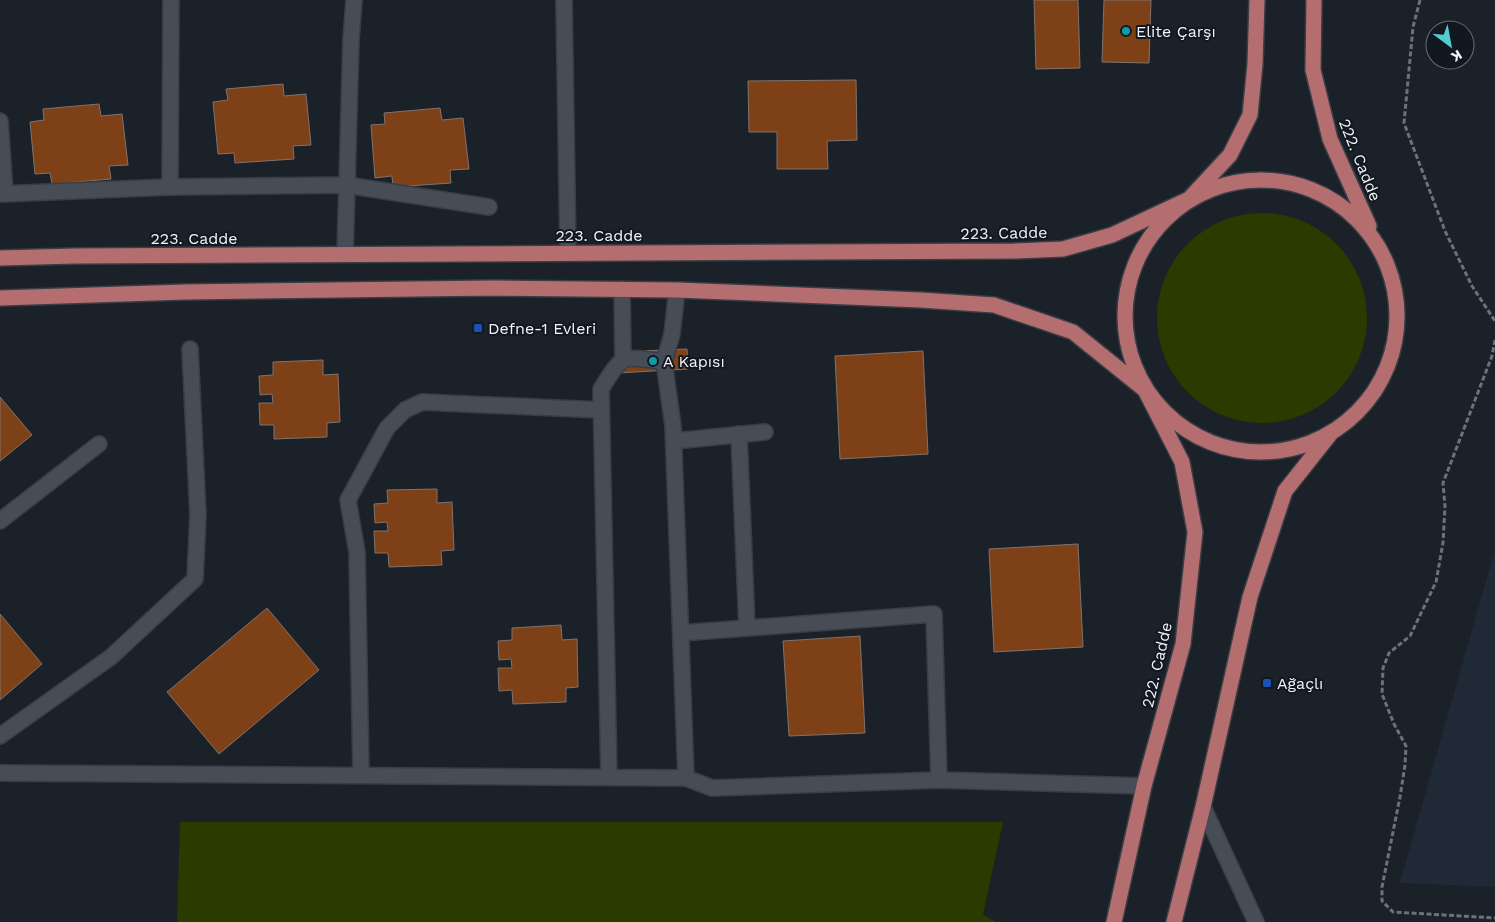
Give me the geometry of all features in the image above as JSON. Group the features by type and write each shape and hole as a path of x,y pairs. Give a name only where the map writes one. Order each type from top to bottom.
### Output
{"main road":[{"path":"1145,390 1128,350 1124,307 1134,265 1156,227 1189,199 1230,155 1250,115 1255,64 1257,0"},
{"name":"222. Cadde","path":"1314,0 1312,70 1330,139 1394,281 1398,324 1388,367 1366,404 1332,432"},
{"name":"223. Cadde","path":"0,258 345,254 1005,251 1063,249 1112,235 1228,182 1271,179 1312,188 1348,210 1376,241"},
{"path":"0,298 186,292 435,288 622,289 921,300 994,305 1073,332 1145,390 1173,422 1210,443 1251,452 1293,449 1332,432"},
{"name":"222. Cadde","path":"1114,922 1144,786 1183,644 1195,532 1182,462 1145,390"},
{"path":"1174,922 1203,807 1250,598 1286,491 1332,432"}],"street":[{"path":"170,187 171,0"},
{"path":"345,254 354,0"},
{"path":"564,0 568,253"},
{"path":"0,121 3,194 170,187 346,185 488,206"},
{"path":"622,289 623,360"},
{"path":"677,290 672,334 664,362 674,441 686,778"},
{"path":"0,736 111,657 195,579 198,515 190,349"},
{"path":"609,777 600,389 623,360 630,358 664,362"},
{"path":"361,775 357,552 348,500 387,428 405,410 422,402 601,410"},
{"path":"674,441 765,432"},
{"path":"739,434 747,628"},
{"path":"0,521 99,444"},
{"path":"681,633 934,614 939,780"},
{"path":"0,773 686,778 712,788 939,780 1144,786"},
{"path":"1203,807 1256,922"}],"path":[{"path":"1420,0 1414,27 1404,123 1445,232 1472,286 1495,321"},
{"path":"1495,340 1492,356 1443,483 1443,543 1436,582 1410,636 1389,653 1383,668 1382,694 1394,724 1406,746 1402,789 1382,887 1382,901 1393,912 1495,918"}],"shaded area":[{"path":"1495,550 1495,887 1400,883"}],"green space":[{"path":"1262,213 1282,215 1302,221 1320,231 1336,244 1349,260 1359,278 1365,298 1367,318 1365,338 1359,358 1349,376 1336,392 1320,405 1302,415 1282,421 1262,423 1242,421 1222,415 1204,405 1188,392 1175,376 1165,358 1159,338 1157,318 1159,298 1165,278 1175,260 1188,244 1204,231 1222,221 1242,215"},
{"path":"180,822 1003,822 983,915 996,922 177,922"}],"building":[{"path":"1034,0 1078,0 1080,68 1036,69"},
{"name":"Elite Çarşı","path":"1104,0 1151,0 1149,63 1102,62"},
{"path":"856,80 857,140 827,141 828,169 777,169 777,132 749,132 748,81"},
{"path":"283,84 284,96 306,94 311,145 293,146 294,159 235,163 234,153 218,154 213,102 228,100 226,89"},
{"path":"99,104 101,116 122,114 128,165 109,166 111,179 52,184 50,173 35,174 30,122 44,120 43,109"},
{"path":"440,108 442,120 463,118 469,169 450,170 451,183 393,187 392,176 375,178 371,125 385,124 384,113"},
{"name":"A Kapısı","path":"687,349 688,369 618,373 617,352"},
{"path":"923,351 928,454 840,459 835,356"},
{"path":"323,360 323,375 338,374 340,422 327,423 327,437 274,439 274,425 260,425 259,403 273,403 272,394 260,395 259,376 273,375 273,362"},
{"path":"0,397 32,435 0,461"},
{"path":"437,489 437,503 452,502 454,550 441,551 442,565 389,567 388,553 375,553 374,531 388,531 387,522 375,523 374,504 388,503 387,490"},
{"path":"1078,544 1083,647 994,652 989,549"},
{"path":"267,608 319,670 219,754 167,692"},
{"path":"0,614 42,664 0,700"},
{"path":"561,625 562,640 577,639 578,687 566,688 566,702 513,704 512,690 499,691 498,668 512,668 511,659 499,660 498,641 512,640 512,628"},
{"path":"860,636 865,733 789,736 783,641"}],"place":[{"name":"Elite Çarşı","path":"1126,31"},
{"name":"Defne-1 Evleri","path":"478,328"},
{"name":"A Kapısı","path":"653,361"},
{"name":"Ağaçlı","path":"1267,683"}]}
